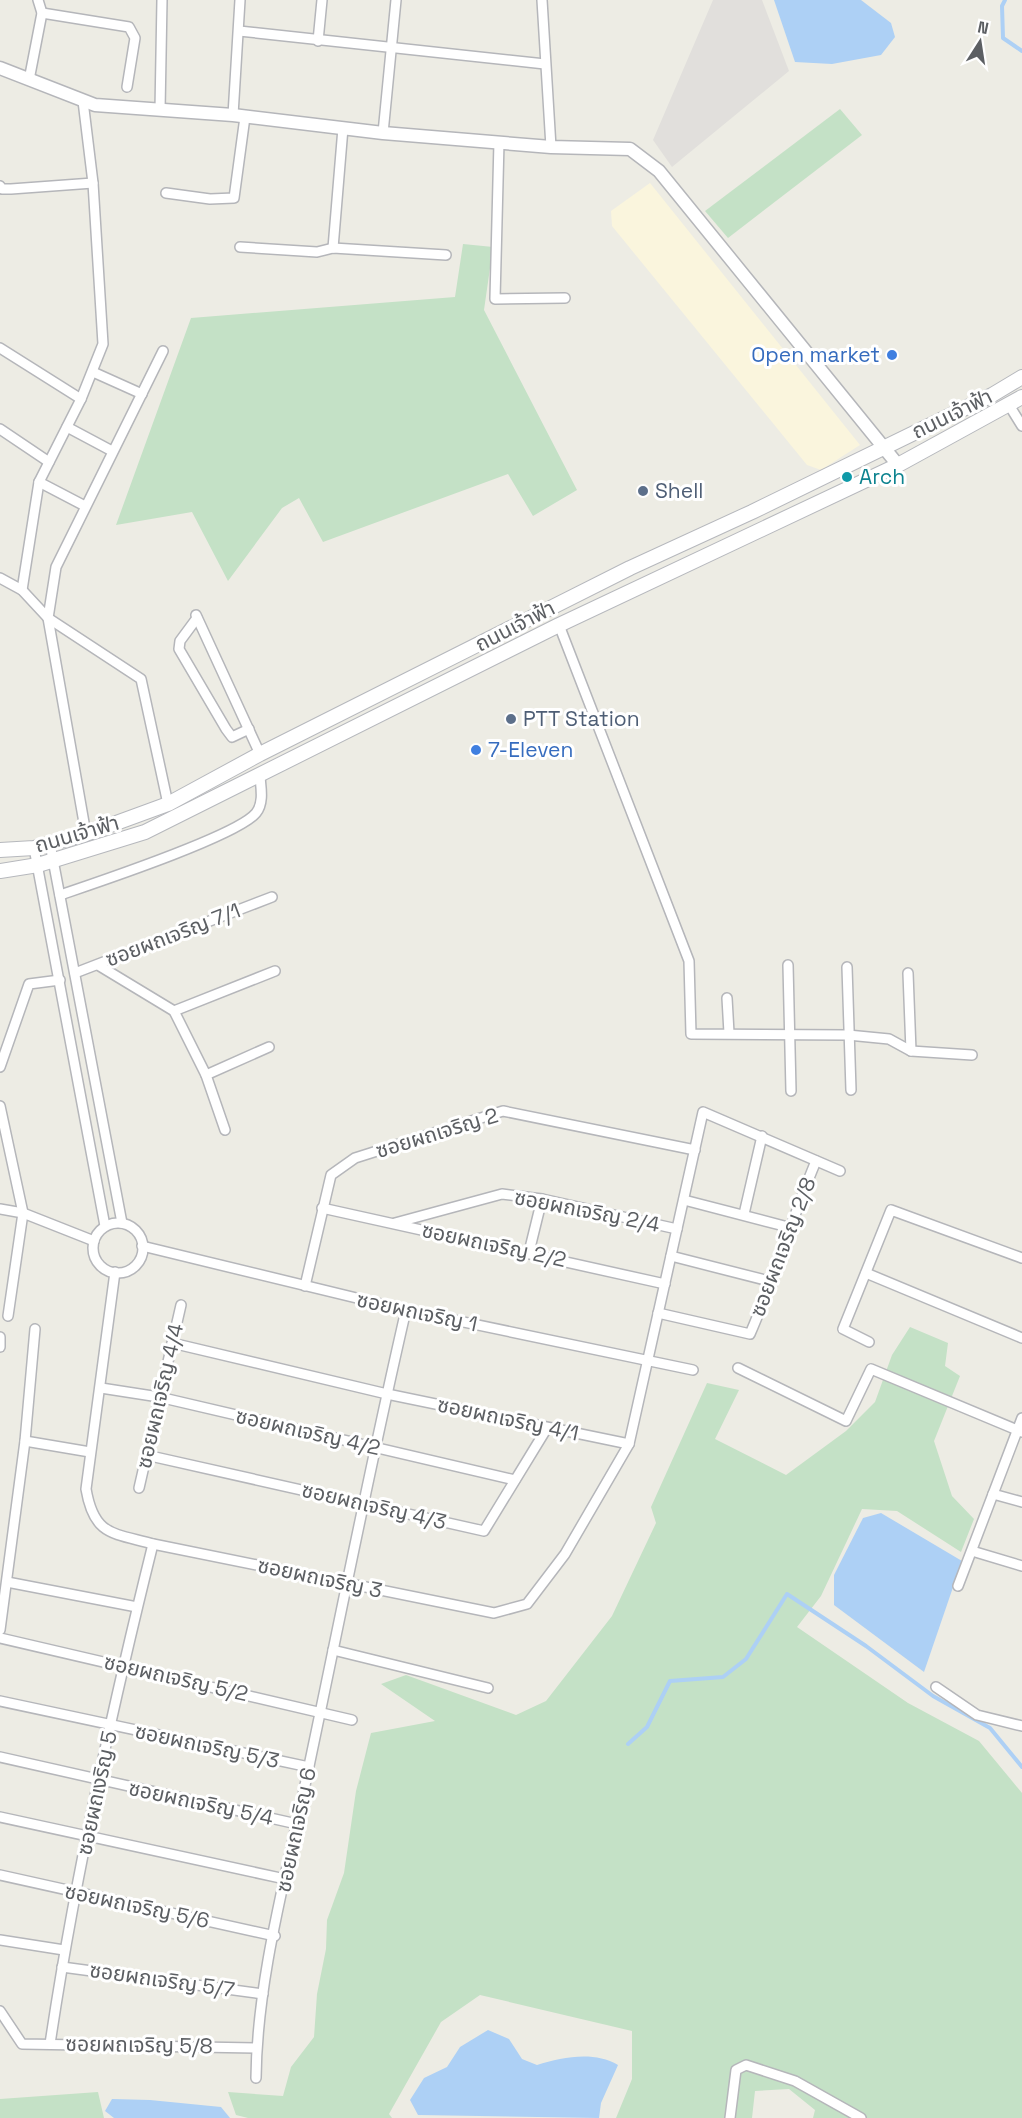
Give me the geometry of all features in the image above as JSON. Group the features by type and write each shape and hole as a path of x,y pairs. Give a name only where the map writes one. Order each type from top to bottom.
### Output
{"main road":[{"name":"ถนนเจ้าฟ้า","path":"0,850 34,848 50,844 86,834 168,804 260,754 630,568 992,395 1022,377"},
{"name":"ถนนเจ้าฟ้า","path":"0,871 53,861 145,832 260,777 560,625 898,465 1022,397"}],"street":[{"path":"29,80 42,13 38,0"},
{"path":"160,110 162,0"},
{"path":"166,193 210,199 234,198 239,116 240,0"},
{"path":"318,41 322,0"},
{"path":"383,133 396,0"},
{"path":"542,0 544,64 551,147"},
{"path":"42,13 129,27 135,38 127,87"},
{"path":"238,31 544,64"},
{"path":"0,68 95,105 239,116 383,133 551,147 630,149 659,171 898,465"},
{"path":"22,590 39,482 81,399 103,344 93,183 83,101"},
{"path":"333,248 343,128"},
{"path":"499,142 495,299 565,298"},
{"path":"0,186 2,189 11,189 93,183"},
{"path":"240,247 317,252 333,248 446,255"},
{"path":"0,348 81,399"},
{"path":"86,834 48,618 56,567 163,351"},
{"path":"93,372 142,394"},
{"path":"1009,405 1022,426"},
{"path":"67,427 112,451"},
{"path":"0,429 50,462"},
{"path":"39,482 86,506"},
{"path":"0,578 22,590 48,618 141,679 168,804"},
{"path":"249,729 232,737 179,649 180,641 196,616 249,729 260,754"},
{"path":"560,625 689,961 691,1034 848,1035 889,1039 911,1052 972,1055"},
{"path":"60,895 213,837 244,821 256,813 260,804 260,777"},
{"path":"50,844 122,1223"},
{"path":"34,848 105,1226"},
{"name":"ซอยผถเจริญ 7/1","path":"75,973 272,897"},
{"path":"98,965 174,1011 206,1075 225,1130"},
{"path":"788,965 791,1090"},
{"path":"847,967 851,1090"},
{"path":"174,1011 275,971"},
{"path":"908,973 911,1052"},
{"path":"0,1067 29,984 60,980"},
{"path":"727,998 729,1033"},
{"path":"206,1075 269,1047"},
{"path":"0,1106 3,1137 23,1213 5,1284 8,1316"},
{"name":"ซอยผถเจริญ 2","path":"305,1286 331,1175 355,1158 503,1111 695,1150"},
{"path":"647,1361 703,1112 840,1171"},
{"path":"744,1214 762,1136"},
{"name":"ซอยผถเจริญ 2/8","path":"658,1313 750,1334 773,1282 788,1227 816,1161"},
{"name":"ซอยผถเจริญ 2/4","path":"393,1223 502,1194 542,1199 677,1229"},
{"path":"529,1252 542,1199"},
{"path":"684,1200 788,1227"},
{"name":"ซอยผถเจริญ 2/2","path":"322,1208 529,1252 665,1284"},
{"path":"0,1209 23,1213 94,1241"},
{"path":"869,1342 843,1329 891,1210 1022,1258"},
{"path":"122,1223 134,1229 142,1246 138,1263 123,1272 115,1272 100,1265 95,1258 94,1241 105,1226 122,1223"},
{"name":"ซอยผถเจริญ 1","path":"142,1246 406,1310 693,1371"},
{"path":"671,1256 773,1282"},
{"name":"ซอยผถเจริญ 3","path":"115,1272 86,1489 90,1512 108,1532 153,1544 494,1613 527,1604 565,1554 629,1444 647,1361"},
{"path":"866,1273 1022,1338"},
{"name":"ซอยผถเจริญ 4/4","path":"139,1488 181,1305"},
{"path":"347,1584 406,1310"},
{"path":"0,1630 25,1441 35,1329"},
{"path":"0,1337 0,1347"},
{"name":"ซอยผถเจริญ 4/1","path":"172,1343 387,1394 629,1444"},
{"path":"738,1368 846,1421 871,1369 1019,1431"},
{"name":"ซอยผถเจริญ 4/2","path":"101,1388 159,1397 515,1480"},
{"path":"958,1586 1019,1431 1022,1418"},
{"name":"ซอยผถเจริญ 4/3","path":"146,1455 484,1531 547,1428"},
{"path":"25,1441 90,1452"},
{"path":"993,1494 1022,1502"},
{"name":"ซอยผถเงริญ 5","path":"50,2044 64,1950 86,1837 153,1544"},
{"path":"972,1551 1022,1566"},
{"path":"7,1582 137,1607"},
{"name":"ซอยผถเจริญ 6","path":"256,2078 256,2048 263,1994 347,1584"},
{"name":"ซอยผถเจริญ 5/2","path":"0,1638 352,1720"},
{"path":"333,1650 488,1688"},
{"path":"936,1687 977,1715 1022,1726"},
{"name":"ซอยผถเจริญ 5/3","path":"0,1701 309,1767"},
{"name":"ซอยผถเจริญ 5/4","path":"0,1757 297,1824"},
{"path":"0,1817 285,1879"},
{"name":"ซอยผถเจริญ 5/6","path":"0,1875 275,1936"},
{"name":"ซอยผถเจริญ 5/7","path":"0,1940 64,1950"},
{"name":"ซอยผถเจริญ 5/7","path":"62,1967 263,1994"},
{"name":"ซอยผถเจริญ 5/8","path":"0,2011 22,2044 256,2048"},
{"path":"730,2118 736,2070 746,2065 795,2081 861,2118"}],"shaded area":[{"path":"713,0 762,0 789,71 672,167 653,140"},
{"path":"650,183 860,445 821,470 807,465 612,226 611,211"}],"green space":[{"path":"840,109 862,135 728,238 705,211"},
{"path":"463,244 493,247 484,310 577,490 533,516 508,474 323,542 299,498 282,508 228,581 192,512 116,525 191,318 455,297"},
{"path":"910,1327 948,1343 945,1366 960,1376 934,1441 952,1496 974,1519 961,1552 897,1511 862,1509 821,1596 797,1627 908,1703 979,1741 1022,1793 1022,2118 813,2118 815,2110 789,2089 755,2091 752,2118 616,2118 632,2079 632,2031 480,1995 441,2022 389,2114 392,2118 248,2118 236,2115 228,2092 283,2096 291,2067 314,2037 317,1994 326,1949 327,1920 344,1873 356,1791 371,1733 435,1721 381,1684 406,1675 516,1715 546,1701 612,1616 656,1523 651,1507 707,1383 739,1390 715,1439 786,1475 846,1431 875,1402 892,1355"},
{"path":"98,2092 104,2118 0,2118 0,2099"}],"water":[{"path":"774,0 861,0 891,23 895,37 881,55 832,64 795,62"},
{"path":"881,1513 962,1561 924,1672 834,1605 834,1575 863,1518"},
{"path":"488,2030 509,2039 522,2059 537,2065 568,2058 589,2057 618,2065 601,2103 599,2118 418,2115 410,2100 424,2078 447,2067 460,2047"},
{"path":"112,2099 221,2107 230,2118 114,2118 105,2111"}],"waterway":[{"path":"1005,0 1002,6 1003,38 1022,51"},
{"path":"628,1744 647,1727 670,1681 723,1677 746,1659 787,1594 866,1646 933,1696 990,1728 1022,1767"}],"place":[{"name":"Open market","path":"892,355"},
{"name":"Arch","path":"847,477"},
{"name":"Shell","path":"643,491"},
{"name":"PTT Station","path":"511,719"},
{"name":"7-Eleven","path":"476,750"}]}
